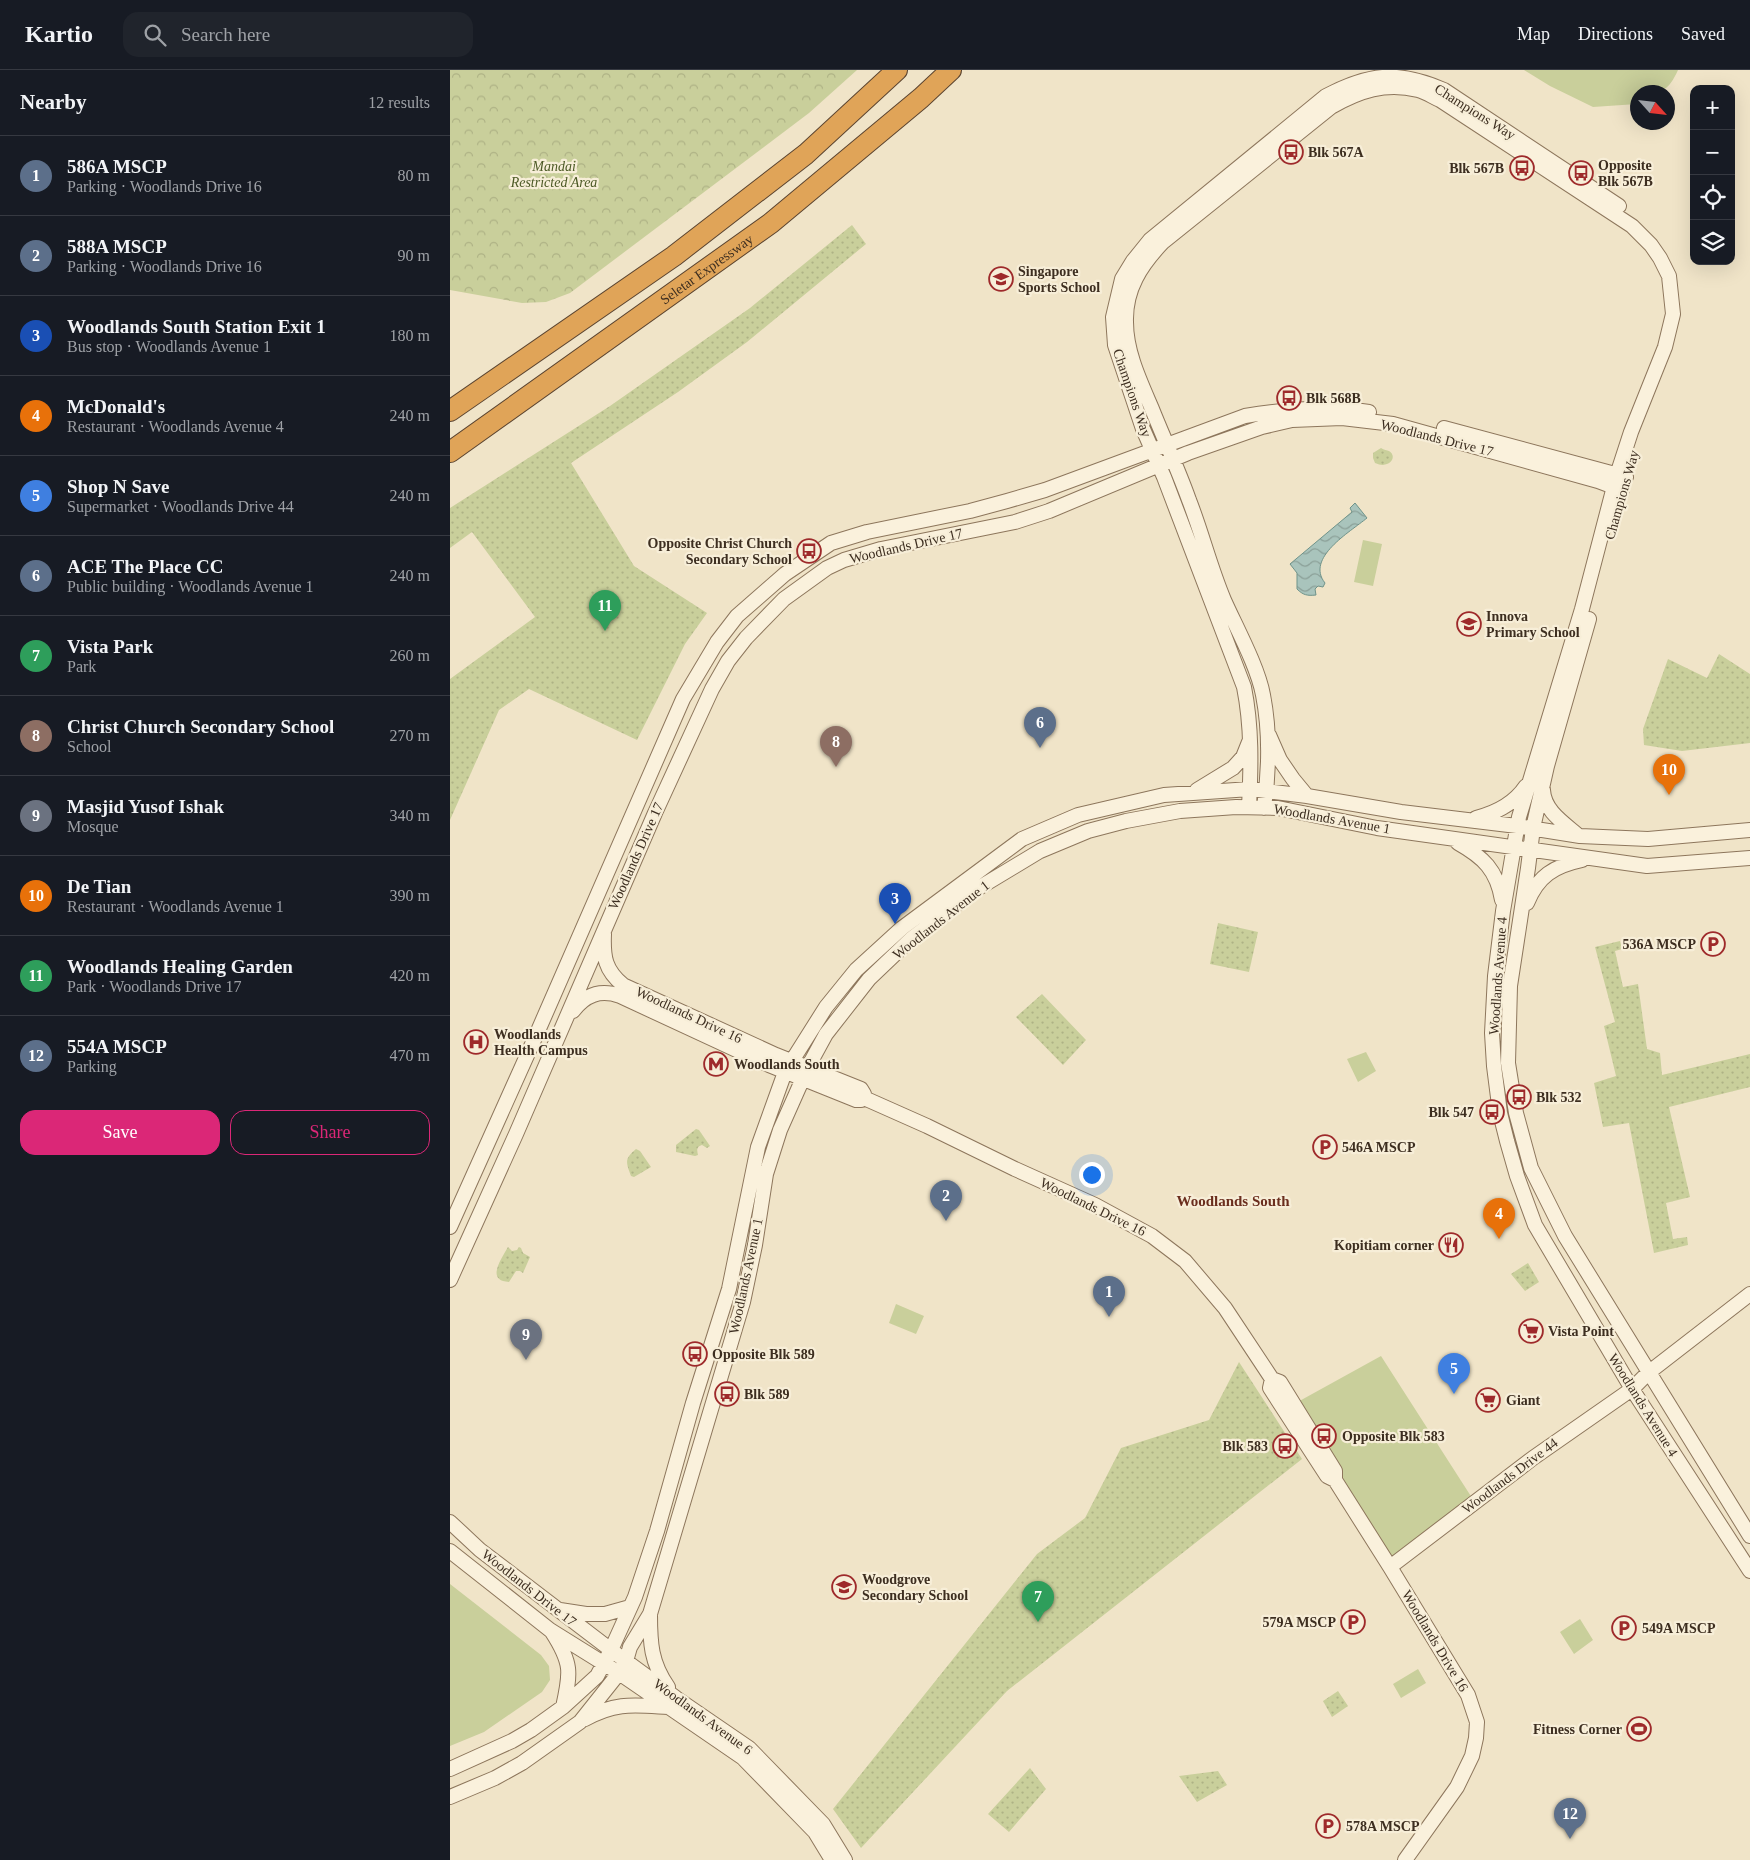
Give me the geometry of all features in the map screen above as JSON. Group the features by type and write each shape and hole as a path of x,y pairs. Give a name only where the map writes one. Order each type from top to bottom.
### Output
{"highway":[{"path":"450,411 674,256 806,154 897,70"},
{"name":"Seletar Expressway","path":"451,453 771,223 921,98 951,70"},
{"path":"921,98 958,70"},
{"path":"450,406 499,378"}],"street":[{"name":"Champions Way","path":"1249,807 1251,738 1250,715 1244,687 1159,465 1143,429 1118,359 1113,327 1118,296 1122,279 1132,261 1150,240 1326,96 1350,84 1377,77 1404,77 1422,80 1444,90 1618,205 1662,242 1673,262 1679,282 1682,317 1676,343 1620,482 1517,826"},
{"name":"Champions Way","path":"1264,808 1267,730 1263,693 1254,666 1212,572 1190,501 1134,364 1126,322 1128,301 1135,278 1150,256 1163,242 1331,107 1353,94 1373,88 1393,88 1418,90 1440,100 1526,158 1613,213 1632,226 1651,245 1669,276 1673,314 1666,347 1631,432 1591,610 1546,766 1533,828"},
{"name":"Woodlands Drive 17","path":"450,1227 683,699 717,642 737,616 785,574 831,544 867,532 970,511 1045,490 1246,416 1279,410 1346,409 1393,416 1434,426 1620,482"},
{"name":"Woodlands Drive 17","path":"450,1280 516,1134 604,928 712,689 728,661 746,638 784,599 827,568 844,560 881,549 1015,522 1050,511 1173,459 1262,427 1292,420 1342,418 1393,424 1598,481 1620,482"},
{"path":"1267,730 1280,760 1307,796"},
{"path":"1194,792 1233,768 1243,757 1251,738"},
{"path":"1546,766 1543,792 1546,805 1552,813 1580,836"},
{"path":"1468,820 1494,813 1504,807 1522,792 1533,774"},
{"name":"Woodlands Avenue 1","path":"450,1769 512,1741 563,1707 597,1676 611,1650 630,1607 657,1531 693,1403 729,1289 758,1147 788,1066 826,1007 856,970 902,928 1022,839 1078,815 1164,795 1250,789 1580,836 1648,839 1750,830"},
{"name":"Woodlands Avenue 1","path":"450,1797 495,1778 522,1763 580,1722 622,1667 630,1647 650,1614 743,1302 755,1244 766,1174 780,1130 806,1073 826,1034 869,979 912,938 977,889 1040,851 1088,831 1126,821 1180,811 1249,807 1278,808 1377,828 1647,866 1750,858"},
{"path":"1401,812 1413,822 1414,833"},
{"name":"Woodlands Avenue 4","path":"1517,826 1503,911 1492,1033 1500,1113 1517,1176 1535,1224 1632,1389 1750,1571"},
{"name":"Woodlands Avenue 4","path":"1533,828 1510,986 1508,1063 1516,1113 1531,1168 1565,1236 1750,1536"},
{"path":"1450,838 1468,848 1489,866 1498,880 1503,911"},
{"path":"1519,927 1525,908 1537,883 1549,872 1563,865 1580,860 1593,859"},
{"name":"Woodlands Drive 16","path":"604,928 603,947 607,968 622,985 788,1066"},
{"name":"Woodlands Drive 16","path":"563,1024 580,1001 596,994 610,992 806,1073 856,1100 864,1098 928,1126 1015,1169 1095,1205 1152,1236 1185,1261 1225,1308 1272,1379 1280,1382 1336,1471 1335,1480 1468,1695 1476,1722 1476,1738 1472,1756 1456,1787 1405,1860"},
{"name":"Woodlands Drive 44","path":"1390,1567 1526,1463 1632,1389 1648,1373 1750,1294"},
{"path":"678,1460 690,1452 707,1423"},
{"name":"Woodlands Drive 17","path":"450,1522 480,1550 611,1650"},
{"name":"Woodlands Drive 17","path":"450,1551 550,1630 604,1663"},
{"path":"557,1609 586,1614 605,1614 630,1607"},
{"path":"580,1722 601,1711 623,1705 672,1703 652,1656 650,1614"},
{"path":"550,1630 563,1649 569,1667 569,1680 563,1707"},
{"name":"Woodlands Avenue 6","path":"611,1650 622,1667 744,1758 815,1832 832,1860"},
{"name":"Woodlands Avenue 6","path":"604,1663 622,1667"},
{"name":"Woodlands Avenue 6","path":"672,1703 749,1748 822,1824 846,1860"}],"green space":[{"name":"Mandai Restricted Area","path":"450,70 857,70 809,113 570,293 546,302 522,303 450,290"},
{"path":"1524,70 1678,70 1669,85 1630,85 1630,104 1593,107 1550,86"},
{"path":"852,225 866,244 747,342 678,392 571,463 634,566 707,613 685,644 637,740 529,689 499,710 450,820 450,679 535,617 472,532 450,548 450,508 610,406 750,308"},
{"path":"1381,448 1392,453 1393,456 1391,462 1385,465 1375,463 1373,458 1373,453"},
{"path":"1363,540 1382,544 1373,586 1354,582"},
{"path":"1719,654 1750,674 1750,743 1682,751 1644,745 1643,729 1668,659 1707,678"},
{"path":"1218,923 1258,932 1249,972 1210,964"},
{"path":"1620,941 1622,949 1615,951 1623,987 1638,984 1647,1049 1660,1053 1662,1075 1750,1054 1750,1087 1669,1107 1690,1197 1666,1203 1673,1239 1687,1237 1688,1245 1654,1253 1629,1123 1603,1127 1594,1083 1616,1076 1604,1026 1615,1022 1595,947"},
{"path":"1042,994 1086,1040 1063,1065 1016,1017"},
{"path":"1366,1052 1376,1071 1358,1082 1347,1059"},
{"path":"696,1129 699,1130 710,1146 707,1148 702,1145 699,1147 697,1150 698,1155 695,1156 676,1152 676,1145"},
{"path":"636,1149 640,1151 651,1167 634,1177 631,1176 627,1161 629,1155"},
{"path":"508,1247 512,1251 517,1250 519,1247 523,1253 530,1257 523,1273 516,1271 509,1282 498,1278 497,1273 499,1263"},
{"path":"1528,1263 1539,1282 1525,1291 1511,1274"},
{"path":"896,1304 924,1316 916,1334 889,1323"},
{"path":"1381,1356 1474,1501 1391,1565 1294,1404"},
{"path":"1239,1362 1302,1459 1007,1691 861,1848 833,1809 1037,1554 1085,1518 1121,1448 1209,1420"},
{"path":"450,1584 541,1655 549,1666 550,1680 542,1692 484,1732 450,1746"},
{"path":"1580,1619 1593,1640 1574,1654 1560,1632"},
{"path":"1418,1669 1426,1683 1401,1698 1393,1684"},
{"path":"1338,1691 1348,1706 1332,1717 1323,1701"},
{"path":"1030,1768 1046,1789 1009,1832 988,1814"},
{"path":"1218,1771 1227,1785 1197,1802 1179,1776"}],"water":[{"path":"1355,503 1367,518 1341,538 1325,555 1321,564 1320,574 1325,583 1323,587 1318,586 1315,589 1316,595 1301,593 1297,589 1297,573 1290,564 1352,512 1350,508"}],"place":[{"name":"Blk 567A","path":"1291,152"},
{"name":"Blk 567B","path":"1522,168"},
{"name":"Opposite Blk 567B","path":"1581,173"},
{"name":"Singapore Sports School","path":"1001,279"},
{"name":"Blk 568B","path":"1289,398"},
{"name":"Opposite Christ Church Secondary School","path":"809,551"},
{"name":"Innova Primary School","path":"1469,624"},
{"name":"Woodlands Healing Garden","path":"605,631"},
{"name":"ACE The Place CC","path":"1040,748"},
{"name":"Christ Church Secondary School","path":"836,767"},
{"name":"De Tian","path":"1669,795"},
{"name":"Woodlands South Station Exit 1","path":"895,924"},
{"name":"536A MSCP","path":"1713,944"},
{"name":"Woodlands Health Campus","path":"476,1042"},
{"name":"Woodlands South","path":"716,1064"},
{"name":"Blk 532","path":"1519,1097"},
{"name":"Blk 547","path":"1492,1112"},
{"name":"546A MSCP","path":"1325,1147"},
{"name":"588A MSCP","path":"946,1221"},
{"name":"McDonald's","path":"1499,1239"},
{"name":"Kopitiam corner","path":"1451,1245"},
{"name":"586A MSCP","path":"1109,1317"},
{"name":"Vista Point","path":"1531,1331"},
{"name":"Opposite Blk 589","path":"695,1354"},
{"name":"Masjid Yusof Ishak","path":"526,1360"},
{"name":"Blk 589","path":"727,1394"},
{"name":"Shop N Save","path":"1454,1394"},
{"name":"Giant","path":"1488,1400"},
{"name":"Opposite Blk 583","path":"1324,1436"},
{"name":"Blk 583","path":"1285,1446"},
{"name":"Woodgrove Secondary School","path":"844,1587"},
{"name":"Vista Park","path":"1038,1622"},
{"name":"579A MSCP","path":"1353,1622"},
{"name":"549A MSCP","path":"1624,1628"},
{"name":"Fitness Corner","path":"1639,1729"},
{"name":"578A MSCP","path":"1328,1826"},
{"name":"554A MSCP","path":"1570,1839"}],"district":[{"name":"Woodlands South","path":"1233,1201"}]}
